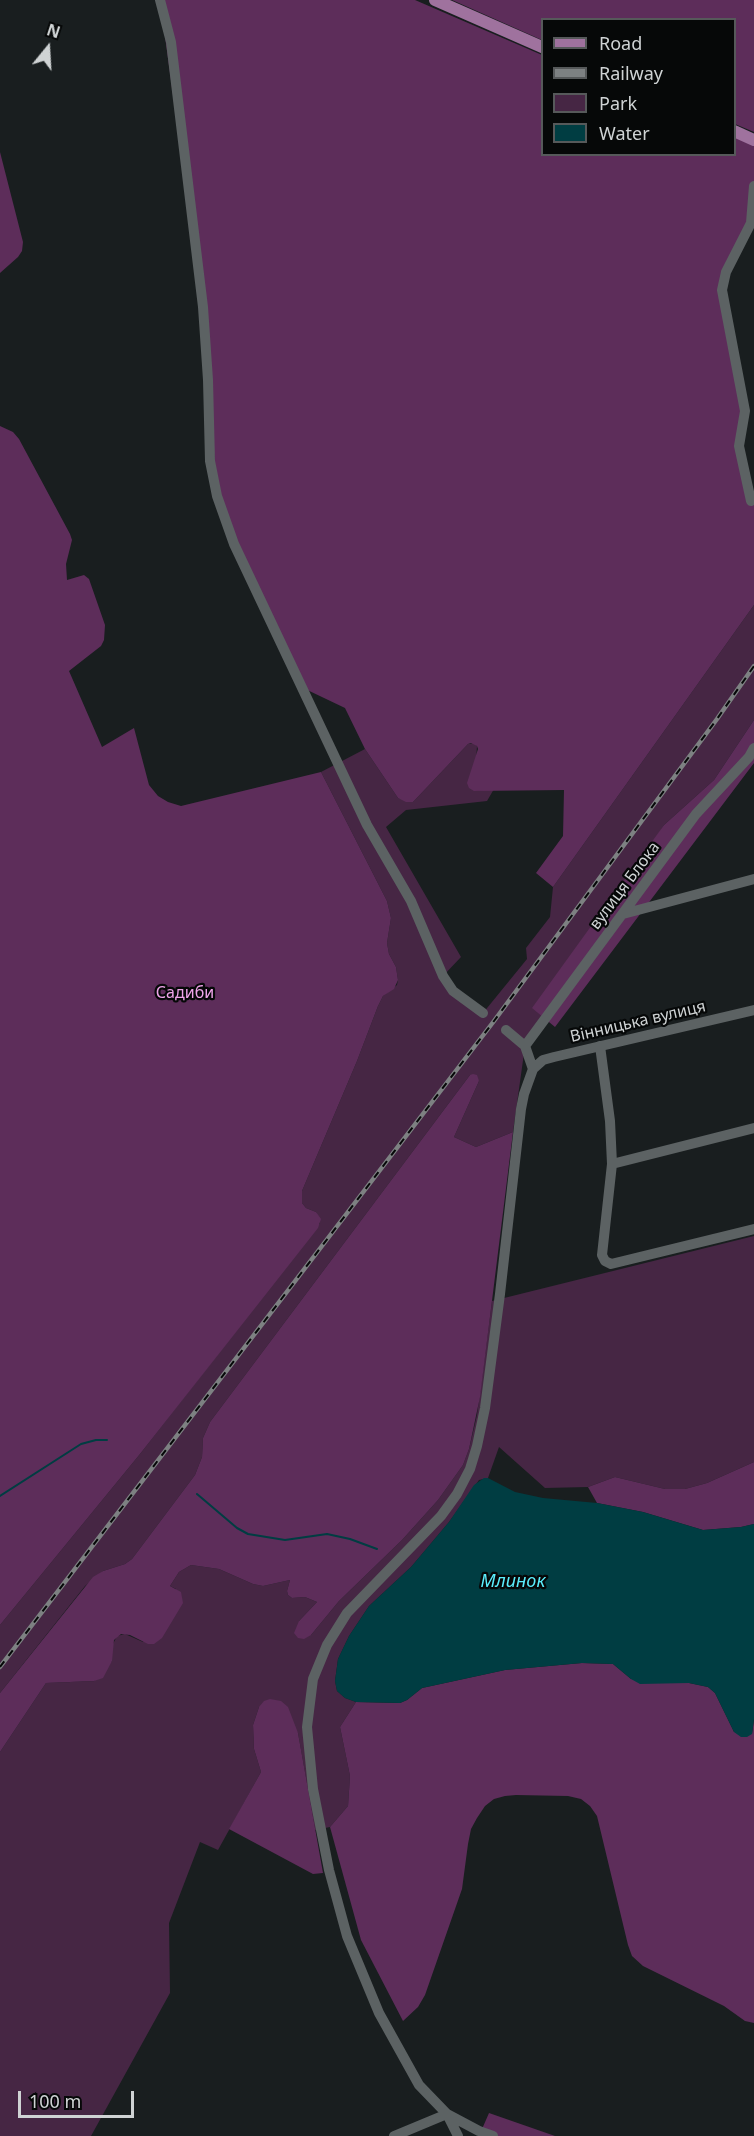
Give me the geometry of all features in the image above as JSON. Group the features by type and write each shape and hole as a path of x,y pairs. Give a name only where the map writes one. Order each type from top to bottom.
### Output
{"main road":[{"path":"435,0 541,46"},
{"path":"736,131 754,140"}],"street":[{"path":"160,0 171,42 203,307 208,369 210,461 217,496 234,544 367,825 411,901 443,976 453,991 483,1013"},
{"path":"751,501 739,446 745,411 722,290 726,272 753,223 754,186"},
{"name":"вулиця Блока","path":"525,1046 696,814 749,757 754,748"},
{"path":"623,914 754,879"},
{"name":"Вінницька вулиця","path":"533,1069 543,1060 754,1010"},
{"path":"458,2136 447,2114 419,2085 391,2037 347,1936 329,1870 313,1789 308,1748 308,1707 317,1667 337,1628 353,1606 418,1542 449,1506 466,1479 474,1458 485,1408 521,1108 533,1069 525,1046 506,1030"},
{"path":"600,1046 610,1121 612,1164 602,1254 605,1262 611,1264 754,1229"},
{"path":"612,1164 754,1128"},
{"path":"394,2136 447,2114"},
{"path":"447,2114 493,2136"}],"green space":[{"path":"160,0 415,0 541,55 541,156 736,156 736,137 754,145 754,222 723,280 745,411 739,439 754,499 754,605 553,887 536,873 563,836 564,790 474,791 467,783 478,749 471,743 413,802 406,802 398,798 365,749 345,708 301,687 217,496 206,337"},
{"path":"452,0 754,0 754,132 736,124 736,18 541,18 541,40"},
{"path":"0,152 23,242 22,251 18,257 0,273"},
{"name":"Садиби","path":"0,426 13,432 19,439 70,534 72,540 66,564 67,580 84,575 89,579 105,625 104,640 101,646 69,671 102,747 134,728 149,785 158,796 181,806 321,772 387,901 391,918 387,943 398,980 394,989 383,996 378,1006 302,1191 302,1203 306,1208 316,1212 321,1219 318,1228 140,1454 0,1625"},
{"path":"754,605 754,720 714,780 664,825 546,1016 525,1046 513,1132 476,1147 454,1137 479,1081 470,1075 210,1422 203,1438 202,1457 195,1475 132,1559 125,1564 103,1571 85,1586 0,1693 0,1625 140,1454 320,1223 316,1212 306,1208 302,1203 302,1191 378,1006 383,996 397,985 398,980 387,943 391,918 387,901 321,772 365,749 398,798 413,802 468,744 475,743 477,746 474,791 494,789 487,801 406,810 386,827 461,957 443,976 483,1013 527,959 526,948 550,917 553,887"},
{"path":"754,720 754,763 555,1027 532,1008 664,825 714,780"},
{"path":"473,1074 477,1075 479,1081 454,1137 476,1147 513,1132 480,1397 469,1449 463,1465 438,1500 402,1540 339,1601 311,1635 304,1639 298,1638 294,1633 299,1621 317,1602 305,1597 292,1598 288,1595 290,1580 263,1586 219,1569 191,1565 179,1572 170,1586 181,1592 183,1603 162,1638 154,1644 148,1644 130,1635 121,1634 114,1640 112,1661 103,1678 94,1681 46,1683 0,1752 0,1693 93,1577 132,1559 195,1475 202,1457 203,1438 210,1422"},
{"path":"754,1236 754,1462 707,1483 685,1489 665,1489 615,1477 588,1487 545,1488 499,1447 488,1478 479,1480 449,1522 411,1567 369,1606 349,1636 338,1659 335,1681 337,1691 345,1698 356,1702 340,1727 350,1776 348,1806 330,1827 315,1830 298,1733 259,1707 253,1725 254,1749 261,1772 218,1850 200,1842 169,1923 170,1993 91,2136 0,2136 0,1752 46,1683 94,1681 112,1661 112,1646 117,1636 125,1634 143,1642 176,1589 170,1586 179,1572 191,1565 219,1569 263,1586 290,1580 288,1595 292,1598 305,1597 317,1602 299,1621 311,1635 339,1601 402,1540 438,1500 463,1465 477,1415 492,1301"},
{"path":"754,1462 754,1524 741,1527 703,1530 643,1512 597,1503 588,1487 615,1477 665,1489 685,1489 707,1483"},
{"path":"582,1663 613,1664 631,1679 689,1683 708,1687 715,1693 734,1732 752,1734 754,1720 754,2023 745,2021 724,2006 643,1966 632,1956 597,1816 590,1806 581,1799 568,1796 516,1795 494,1799 485,1806 471,1829 462,1889 425,1995 418,2007 403,2021 361,1940 330,1827 348,1806 350,1776 340,1727 356,1702 400,1703 422,1688 505,1670"},
{"path":"270,1699 281,1701 288,1707 298,1733 323,1873 313,1874 229,1829 261,1772 254,1749 253,1725 259,1707 264,1701"},
{"path":"489,2113 555,2136 479,2136"}],"water":[{"name":"Млинок","path":"484,1478 515,1492 643,1512 703,1530 754,1524 754,1719 752,1734 741,1737 734,1732 715,1693 708,1687 689,1683 640,1684 613,1664 582,1663 505,1670 422,1688 400,1703 356,1702 345,1698 337,1691 335,1681 338,1659 349,1636 369,1606 411,1567 449,1522 474,1485"}],"waterway":[{"path":"0,1496 81,1444 107,1440"},
{"path":"197,1494 237,1528 248,1534 285,1540 327,1534 350,1539 377,1549"}],"railway":[{"path":"0,1667 494,1021 754,666"}]}
